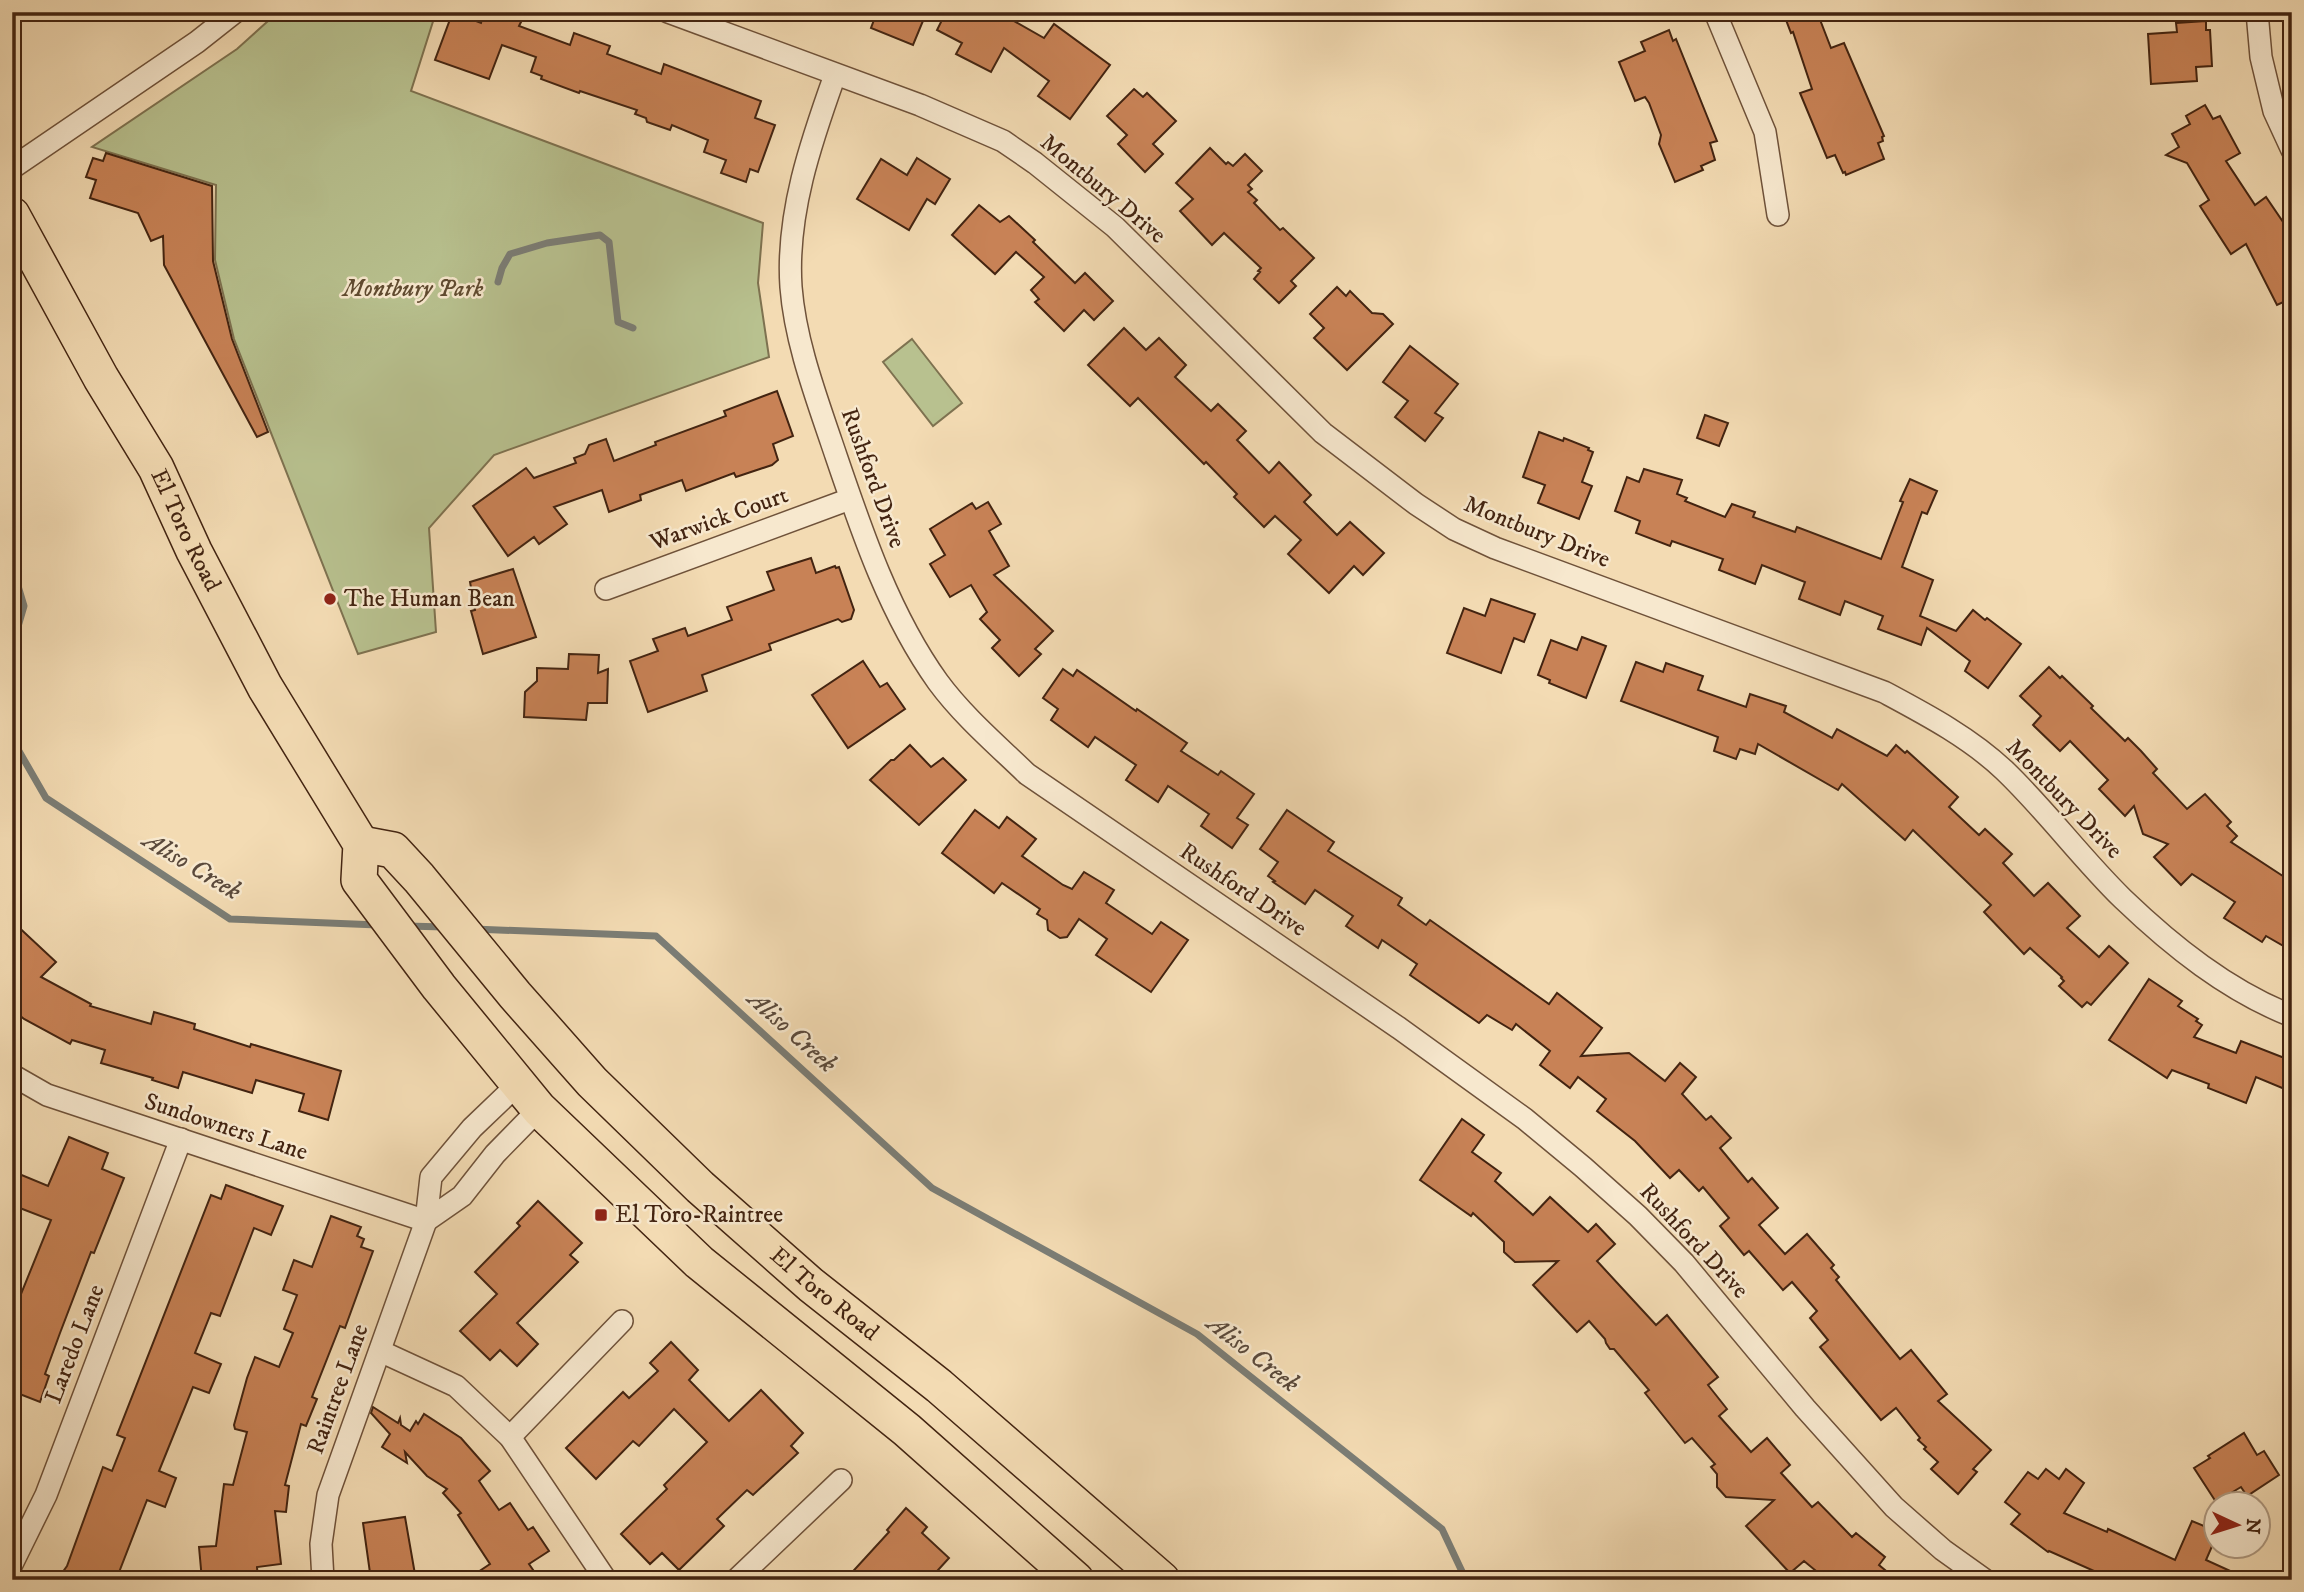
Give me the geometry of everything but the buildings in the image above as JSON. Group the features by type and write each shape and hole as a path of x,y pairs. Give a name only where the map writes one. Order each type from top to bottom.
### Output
{"main road":[{"name":"El Toro Road","path":"12,215 101,378 156,468 194,551 265,687 361,844 393,850 503,982 592,1082 700,1187 811,1285 939,1386 1162,1580"},
{"path":"361,844 359,880 439,987 529,1096 699,1262 907,1430 1076,1580"}],"street":[{"path":"12,168 197,42 234,12"},
{"name":"Montbury Drive","path":"668,12 962,121 1003,141 1115,227 1323,433 1369,470 1454,529 1495,548 1884,692 1942,724 2003,769 2122,898 2174,946 2228,983 2269,1007 2292,1016"},
{"path":"1715,12 1765,132 1778,215"},
{"path":"2257,12 2261,57 2274,111 2292,150"},
{"name":"Rushford Drive","path":"835,75 806,157 792,242 791,287 814,391 850,499 906,633 940,684 1027,774 1410,1036 1525,1119 1583,1167 1638,1216 1684,1263 1805,1408 1894,1507 1943,1550 1985,1580"},
{"name":"Warwick Court","path":"606,589 850,499"},
{"name":"Sundowners Lane","path":"12,1075 47,1095 426,1221"},
{"path":"426,1221 462,1196 481,1172 529,1096"},
{"name":"Raintree Lane","path":"323,1580 321,1544 328,1495 426,1221 432,1177 472,1128 529,1096"},
{"name":"Laredo Lane","path":"12,1564 46,1495 181,1139"},
{"path":"456,1148 481,1172"},
{"path":"510,1437 622,1321"},
{"path":"380,1351 456,1386 510,1437 606,1580"},
{"path":"736,1580 841,1480"}],"green space":[{"name":"Montbury Park","path":"278,12 436,12 411,91 763,223 758,283 769,357 494,455 429,528 436,632 358,654 234,339 215,260 216,185 92,147 237,49"},
{"path":"912,339 962,403 933,426 883,362"}],"waterway":[{"path":"498,282 510,254 547,243 600,235 609,242 618,322 633,328"},
{"name":"Aliso Creek","path":"12,566 24,606 12,647"},
{"name":"Aliso Creek","path":"12,739 46,798 230,919 378,925"},
{"name":"Aliso Creek","path":"407,926 444,927"},
{"name":"Aliso Creek","path":"474,929 656,936 932,1188 1197,1334 1442,1529 1466,1580"}],"place":[{"name":"The Human Bean","path":"330,599"},
{"name":"El Toro-Raintree","path":"601,1215"}]}
